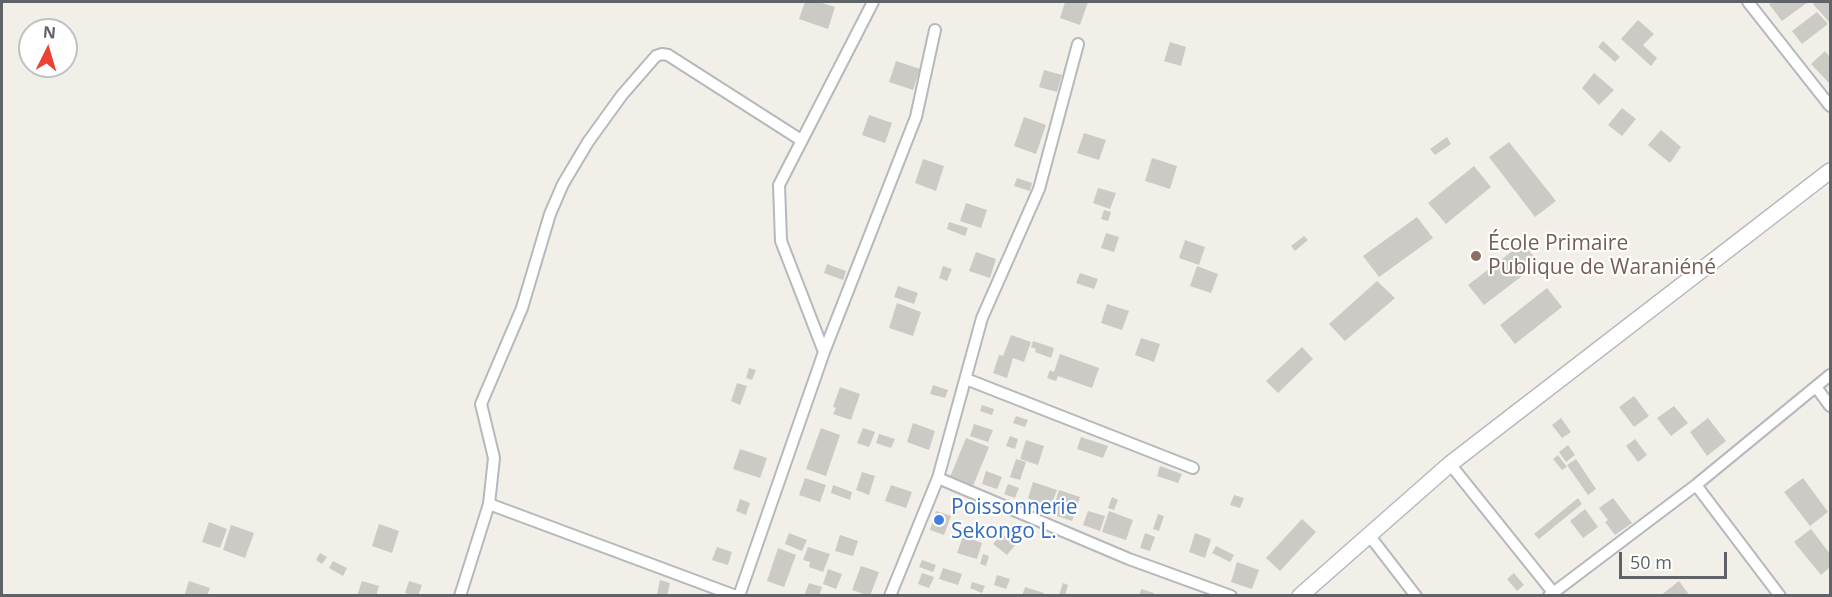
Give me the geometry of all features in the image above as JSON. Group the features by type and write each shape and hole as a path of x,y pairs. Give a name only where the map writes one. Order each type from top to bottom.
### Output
{"street":[{"path":"825,352 781,241 779,185 873,2"},
{"path":"1748,2 1830,106"},
{"path":"489,504 738,596 825,352 916,117 935,30"},
{"path":"890,596 938,478 982,318 1039,189 1078,44"},
{"path":"460,596 489,504 494,458 481,405 522,308 550,214 562,184 588,142 622,95 656,56 668,55 801,140"},
{"path":"1300,596 1450,464 1830,171"},
{"path":"1450,464 1553,594 1696,485 1830,375"},
{"path":"966,379 1193,468"},
{"path":"1816,387 1830,406"},
{"path":"938,478 1129,559 1231,596"},
{"path":"1696,485 1780,596"},
{"path":"1369,535 1416,596"}],"building":[{"path":"805,2 819,2 835,7 828,29 799,19"},
{"path":"1065,2 1088,2 1080,25 1060,18"},
{"path":"1772,2 1808,2 1782,21 1769,4"},
{"path":"1830,2 1830,23 1813,4"},
{"path":"1817,12 1828,24 1802,44 1792,31"},
{"path":"1638,20 1654,34 1643,45 1657,58 1651,66 1621,39"},
{"path":"1603,41 1620,57 1615,62 1598,47"},
{"path":"1170,42 1186,47 1181,66 1164,61"},
{"path":"1825,51 1830,57 1830,84 1811,64"},
{"path":"896,61 920,69 913,90 889,82"},
{"path":"1044,70 1062,75 1057,92 1039,87"},
{"path":"1594,73 1614,90 1599,105 1582,88"},
{"path":"1622,108 1636,119 1622,136 1608,125"},
{"path":"869,115 892,123 885,143 862,135"},
{"path":"1024,117 1046,125 1036,154 1014,146"},
{"path":"1661,130 1681,147 1670,163 1648,145"},
{"path":"1084,133 1106,140 1099,160 1077,153"},
{"path":"1447,137 1451,144 1435,155 1430,149"},
{"path":"1509,142 1556,201 1535,217 1489,157"},
{"path":"1152,158 1177,166 1170,189 1145,181"},
{"path":"923,159 944,166 936,191 915,183"},
{"path":"1474,166 1491,187 1446,224 1428,203"},
{"path":"1017,178 1032,183 1030,191 1014,186"},
{"path":"1098,188 1116,193 1110,209 1093,203"},
{"path":"966,203 987,210 981,228 960,221"},
{"path":"1104,210 1111,212 1108,221 1101,219"},
{"path":"1417,217 1433,238 1379,277 1363,256"},
{"path":"949,222 968,228 965,236 947,229"},
{"path":"1106,233 1119,237 1114,252 1101,248"},
{"path":"1304,236 1308,240 1295,251 1291,246"},
{"path":"1185,240 1205,247 1199,265 1179,258"},
{"path":"1523,243 1539,263 1484,305 1468,285"},
{"path":"976,252 996,259 990,278 969,271"},
{"path":"827,264 846,271 843,280 824,273"},
{"path":"943,266 952,269 947,281 939,278"},
{"path":"1197,266 1218,274 1211,293 1190,286"},
{"path":"1080,273 1098,279 1094,289 1076,283"},
{"path":"1377,281 1395,298 1345,341 1329,324"},
{"path":"898,286 918,293 914,304 894,297"},
{"path":"1547,288 1562,307 1515,344 1500,325"},
{"path":"897,303 921,312 913,336 889,328"},
{"path":"1107,304 1129,311 1122,330 1101,323"},
{"path":"1011,335 1031,342 1024,362 1013,358 1007,378 993,373 999,355 1003,356"},
{"path":"1141,338 1160,344 1154,362 1135,355"},
{"path":"1033,341 1054,348 1051,358 1035,352 1036,349 1031,347"},
{"path":"1302,347 1313,359 1278,393 1266,381"},
{"path":"1060,354 1099,368 1092,388 1058,376 1056,381 1047,378 1050,370 1054,372"},
{"path":"749,368 756,370 752,380 746,378"},
{"path":"737,383 747,386 740,405 731,401"},
{"path":"933,385 948,390 945,398 930,394"},
{"path":"840,387 860,394 851,420 833,414"},
{"path":"1634,396 1649,416 1634,427 1619,407"},
{"path":"982,405 994,409 992,415 980,411"},
{"path":"1674,406 1688,423 1671,436 1657,418"},
{"path":"1016,416 1028,420 1025,427 1013,423"},
{"path":"1561,418 1571,432 1562,438 1552,425"},
{"path":"1708,418 1726,441 1707,456 1690,432"},
{"path":"913,423 935,431 929,450 907,442"},
{"path":"974,424 993,430 988,442 970,436"},
{"path":"821,428 840,435 826,476 806,469"},
{"path":"863,428 875,432 869,447 857,443"},
{"path":"879,434 895,439 891,448 876,443"},
{"path":"1010,436 1018,439 1015,449 1006,446"},
{"path":"1081,437 1108,446 1103,458 1077,449"},
{"path":"966,438 989,447 973,486 950,477"},
{"path":"1635,439 1647,455 1638,462 1626,446"},
{"path":"1026,440 1044,446 1038,465 1020,459"},
{"path":"1568,445 1575,455 1566,462 1559,452"},
{"path":"740,449 767,458 760,478 733,469"},
{"path":"1558,455 1567,467 1562,470 1553,459"},
{"path":"1016,459 1026,462 1020,480 1010,477"},
{"path":"1576,459 1596,489 1588,495 1567,465"},
{"path":"1160,466 1182,474 1178,483 1157,476"},
{"path":"986,471 1002,477 997,489 982,484"},
{"path":"862,472 875,476 869,495 856,490"},
{"path":"805,478 826,485 820,502 799,495"},
{"path":"1803,478 1828,512 1810,526 1784,492"},
{"path":"1033,482 1057,490 1048,514 1040,511 1041,508 1032,507 1034,501 1028,498"},
{"path":"1008,484 1019,488 1015,498 1004,494"},
{"path":"833,485 852,492 850,500 831,493"},
{"path":"891,485 912,492 906,508 885,501"},
{"path":"1059,490 1080,497 1072,521 1051,514"},
{"path":"1234,495 1244,498 1240,508 1230,505"},
{"path":"1112,497 1118,500 1114,510 1108,508"},
{"path":"1578,498 1582,504 1539,539 1534,534"},
{"path":"1613,498 1632,523 1615,535 1605,522 1608,520 1599,508"},
{"path":"740,499 750,503 746,515 736,511"},
{"path":"1585,509 1598,527 1583,538 1570,521"},
{"path":"936,511 951,516 944,535 930,530"},
{"path":"1088,511 1105,516 1100,531 1083,525"},
{"path":"1109,511 1133,520 1126,540 1102,532"},
{"path":"1158,514 1164,516 1159,531 1153,529"},
{"path":"1302,519 1316,532 1280,571 1266,558"},
{"path":"209,522 227,529 220,548 202,542"},
{"path":"379,524 399,531 392,553 372,546"},
{"path":"231,525 254,533 245,558 223,550"},
{"path":"1811,529 1830,554 1830,567 1821,575 1794,542"},
{"path":"789,533 807,540 802,551 785,544"},
{"path":"1145,533 1155,537 1150,551 1140,548"},
{"path":"1195,533 1211,539 1205,558 1189,552"},
{"path":"1002,534 1015,545 1007,555 993,544"},
{"path":"840,535 858,541 853,556 835,551"},
{"path":"963,536 982,543 977,559 957,553"},
{"path":"1216,546 1234,555 1230,562 1212,553"},
{"path":"717,547 732,552 728,565 712,560"},
{"path":"808,547 830,554 823,572 809,567 810,562 803,560"},
{"path":"778,548 796,555 784,587 767,581"},
{"path":"320,553 327,557 322,564 316,560"},
{"path":"983,554 989,556 986,566 980,564"},
{"path":"922,560 936,565 933,572 919,567"},
{"path":"333,561 347,568 343,576 329,568"},
{"path":"1237,562 1259,570 1252,589 1231,582"},
{"path":"861,566 879,572 870,596 852,590"},
{"path":"943,568 962,574 958,585 939,579"},
{"path":"828,569 842,574 836,589 823,584"},
{"path":"922,573 934,577 929,588 918,584"},
{"path":"1514,573 1524,585 1517,591 1507,579"},
{"path":"997,575 1010,579 1006,589 994,585"},
{"path":"660,580 670,583 667,596 657,594"},
{"path":"189,581 210,588 207,596 184,596"},
{"path":"362,581 379,586 376,596 357,596"},
{"path":"409,581 422,585 418,596 405,593"},
{"path":"1679,581 1690,596 1660,596"},
{"path":"972,582 985,586 982,593 970,588"},
{"path":"809,583 822,587 819,596 804,596"},
{"path":"1063,583 1068,585 1065,596 1061,596 1059,595"},
{"path":"1025,587 1044,593 1044,596 1022,596"},
{"path":"1141,589 1154,593 1153,596 1139,596"}],"place":[{"name":"École Primaire Publique de Waraniéné","path":"1476,256"},
{"name":"Poissonnerie Sekongo L.","path":"939,520"}]}
